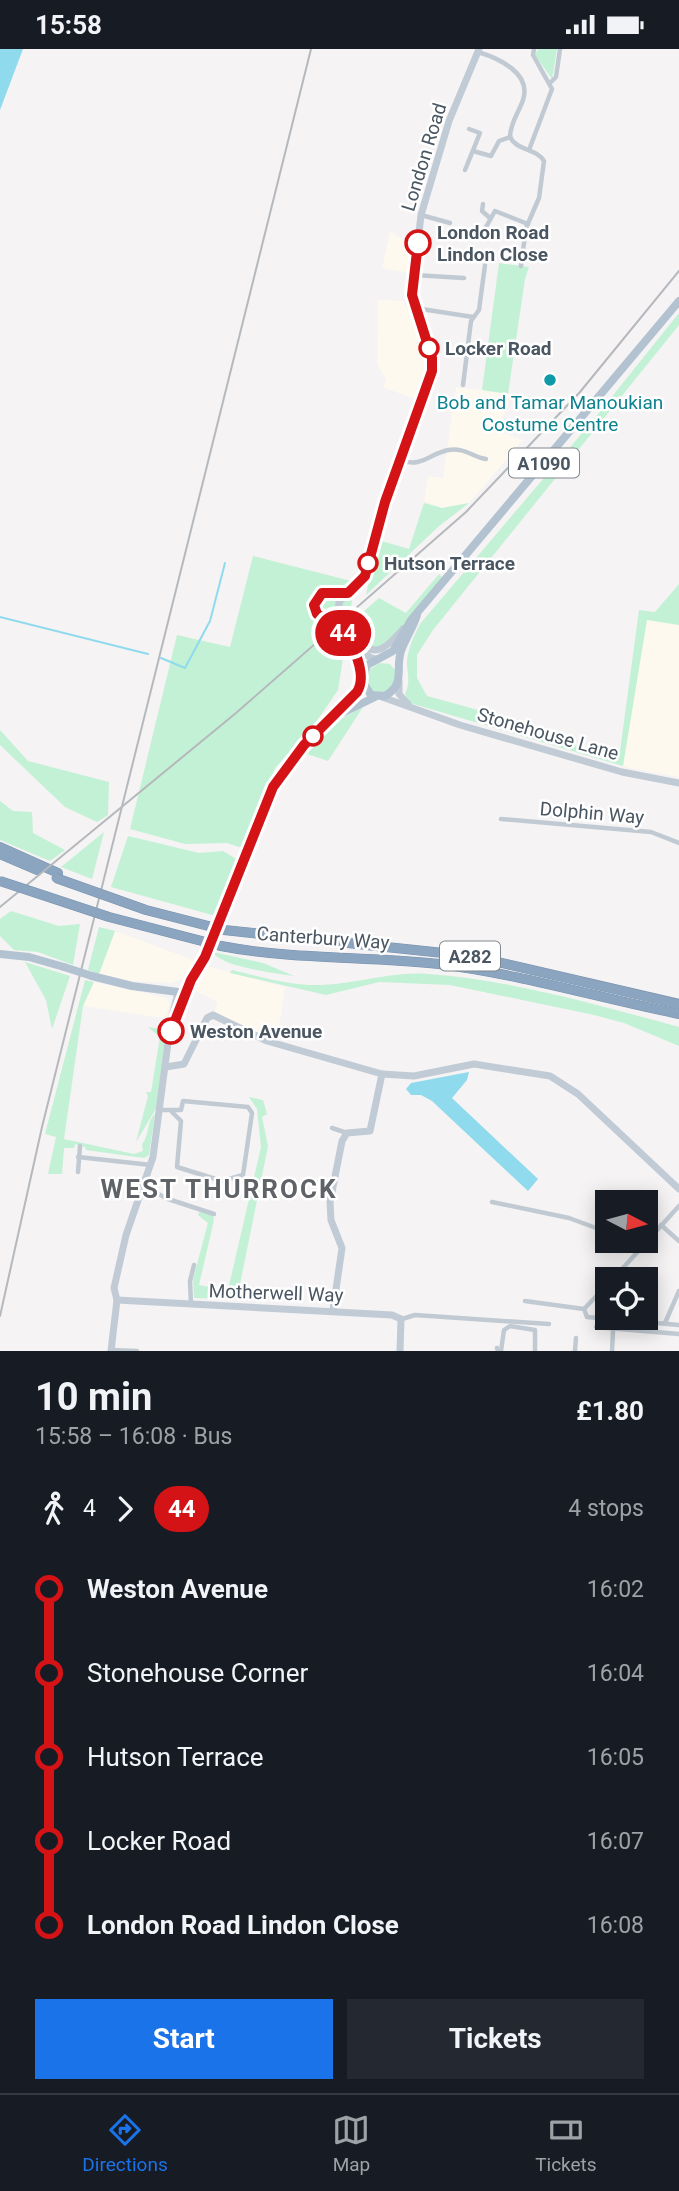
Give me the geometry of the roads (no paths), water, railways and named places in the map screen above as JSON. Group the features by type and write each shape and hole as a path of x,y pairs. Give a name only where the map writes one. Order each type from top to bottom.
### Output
{"highway":[{"name":"Canterbury Way","path":"0,847 36,866"},
{"name":"Canterbury Way","path":"0,854 126,898 224,927 472,956 632,992"},
{"name":"Canterbury Way","path":"0,881 109,917 221,946 283,956 422,963 471,969 679,1016"},
{"path":"632,992 679,997"},
{"name":"A282","path":"632,992 679,1004"}],"main road":[{"name":"A1090","path":"182,993 205,957 273,787 293,757 357,692 368,665 393,651 407,627 679,301"},
{"name":"A1090","path":"331,718 391,692 400,680 401,652 417,615"},
{"path":"378,658 393,659 400,669"},
{"path":"362,679 366,691 379,697"},
{"path":"0,954 29,957 92,976 182,993"}],"street":[{"path":"529,150 551,97 550,83 533,55 534,49"},
{"path":"550,83 556,77 560,49"},
{"path":"479,50 503,59 523,87 524,96 510,137 514,144 539,154 544,160 539,196 528,224 521,266"},
{"name":"London Road","path":"339,604 365,576 400,460 433,368 414,308 414,275 421,215 446,129 479,50"},
{"path":"465,170 480,133 469,129"},
{"path":"472,151 491,156 499,141 510,137"},
{"path":"483,204 482,211 490,218"},
{"path":"486,227 490,218 500,211 528,224"},
{"path":"421,215 450,223"},
{"path":"463,385 473,317 479,310 485,265"},
{"path":"414,275 464,278"},
{"path":"414,308 473,317"},
{"path":"400,460 419,464 451,450 471,452 486,459"},
{"path":"331,617 320,616 314,605 322,593 348,593"},
{"path":"334,595 362,653 378,658"},
{"path":"331,617 339,604"},
{"path":"331,617 359,662 362,679"},
{"path":"351,631 363,646 374,651 387,647 407,627"},
{"path":"400,680 399,694 411,706"},
{"name":"Stonehouse Lane","path":"379,697 460,725 622,772 679,783"},
{"name":"Dolphin Way","path":"501,819 651,832 679,843"},
{"path":"137,1351 111,1350 117,1300 114,1288 126,1235 151,1165 172,1023 182,993"},
{"path":"166,1067 184,1064 207,1018 213,1015 267,1041 382,1074 414,1076 474,1064 550,1076 578,1094 679,1189"},
{"path":"332,1128 347,1133 370,1132 382,1074"},
{"path":"160,1110 181,1110 184,1101 248,1107 252,1113 243,1175 222,1181 177,1167 181,1121 172,1112"},
{"path":"333,1310 342,1248 331,1220 330,1202 342,1141 347,1133"},
{"path":"78,1172 80,1146"},
{"path":"79,1157 151,1165"},
{"path":"144,1186 168,1199 214,1214"},
{"path":"492,1202 569,1218 595,1228"},
{"path":"658,1228 679,1206"},
{"path":"661,1225 679,1241"},
{"path":"624,1267 636,1253"},
{"path":"191,1305 190,1281 194,1265"},
{"path":"665,1323 679,1291"},
{"path":"584,1309 595,1298"},
{"name":"Motherwell Way","path":"117,1300 333,1310 392,1315 401,1319"},
{"path":"525,1301 584,1309"},
{"path":"584,1309 587,1317 679,1325"},
{"path":"400,1351 401,1319 415,1315 549,1324"},
{"path":"499,1350 504,1330 510,1326 534,1329 535,1351"},
{"path":"609,1330 679,1334"},
{"path":"612,1351 613,1331"},
{"path":"575,1351 576,1338"}],"water":[{"path":"0,49 23,49 0,110"},
{"path":"469,1072 467,1080 452,1098 538,1179 528,1191 432,1101 421,1095 411,1095 406,1089 411,1083"}],"waterway":[{"path":"161,658 185,668 210,621 225,563"},
{"path":"0,617 148,654"}],"railway":[{"path":"0,1316 42,1127 311,49"},
{"path":"0,907 236,713 466,512 580,392 679,271"}],"place":[{"name":"London Road Lindon Close","path":"418,243"},
{"name":"Locker Road","path":"429,348"},
{"name":"Bob and Tamar Manoukian Costume Centre","path":"550,380"},
{"name":"Hutson Terrace","path":"368,563"},
{"name":"Weston Avenue","path":"171,1031"}],"district":[{"name":"WEST THURROCK","path":"219,1189"}]}
